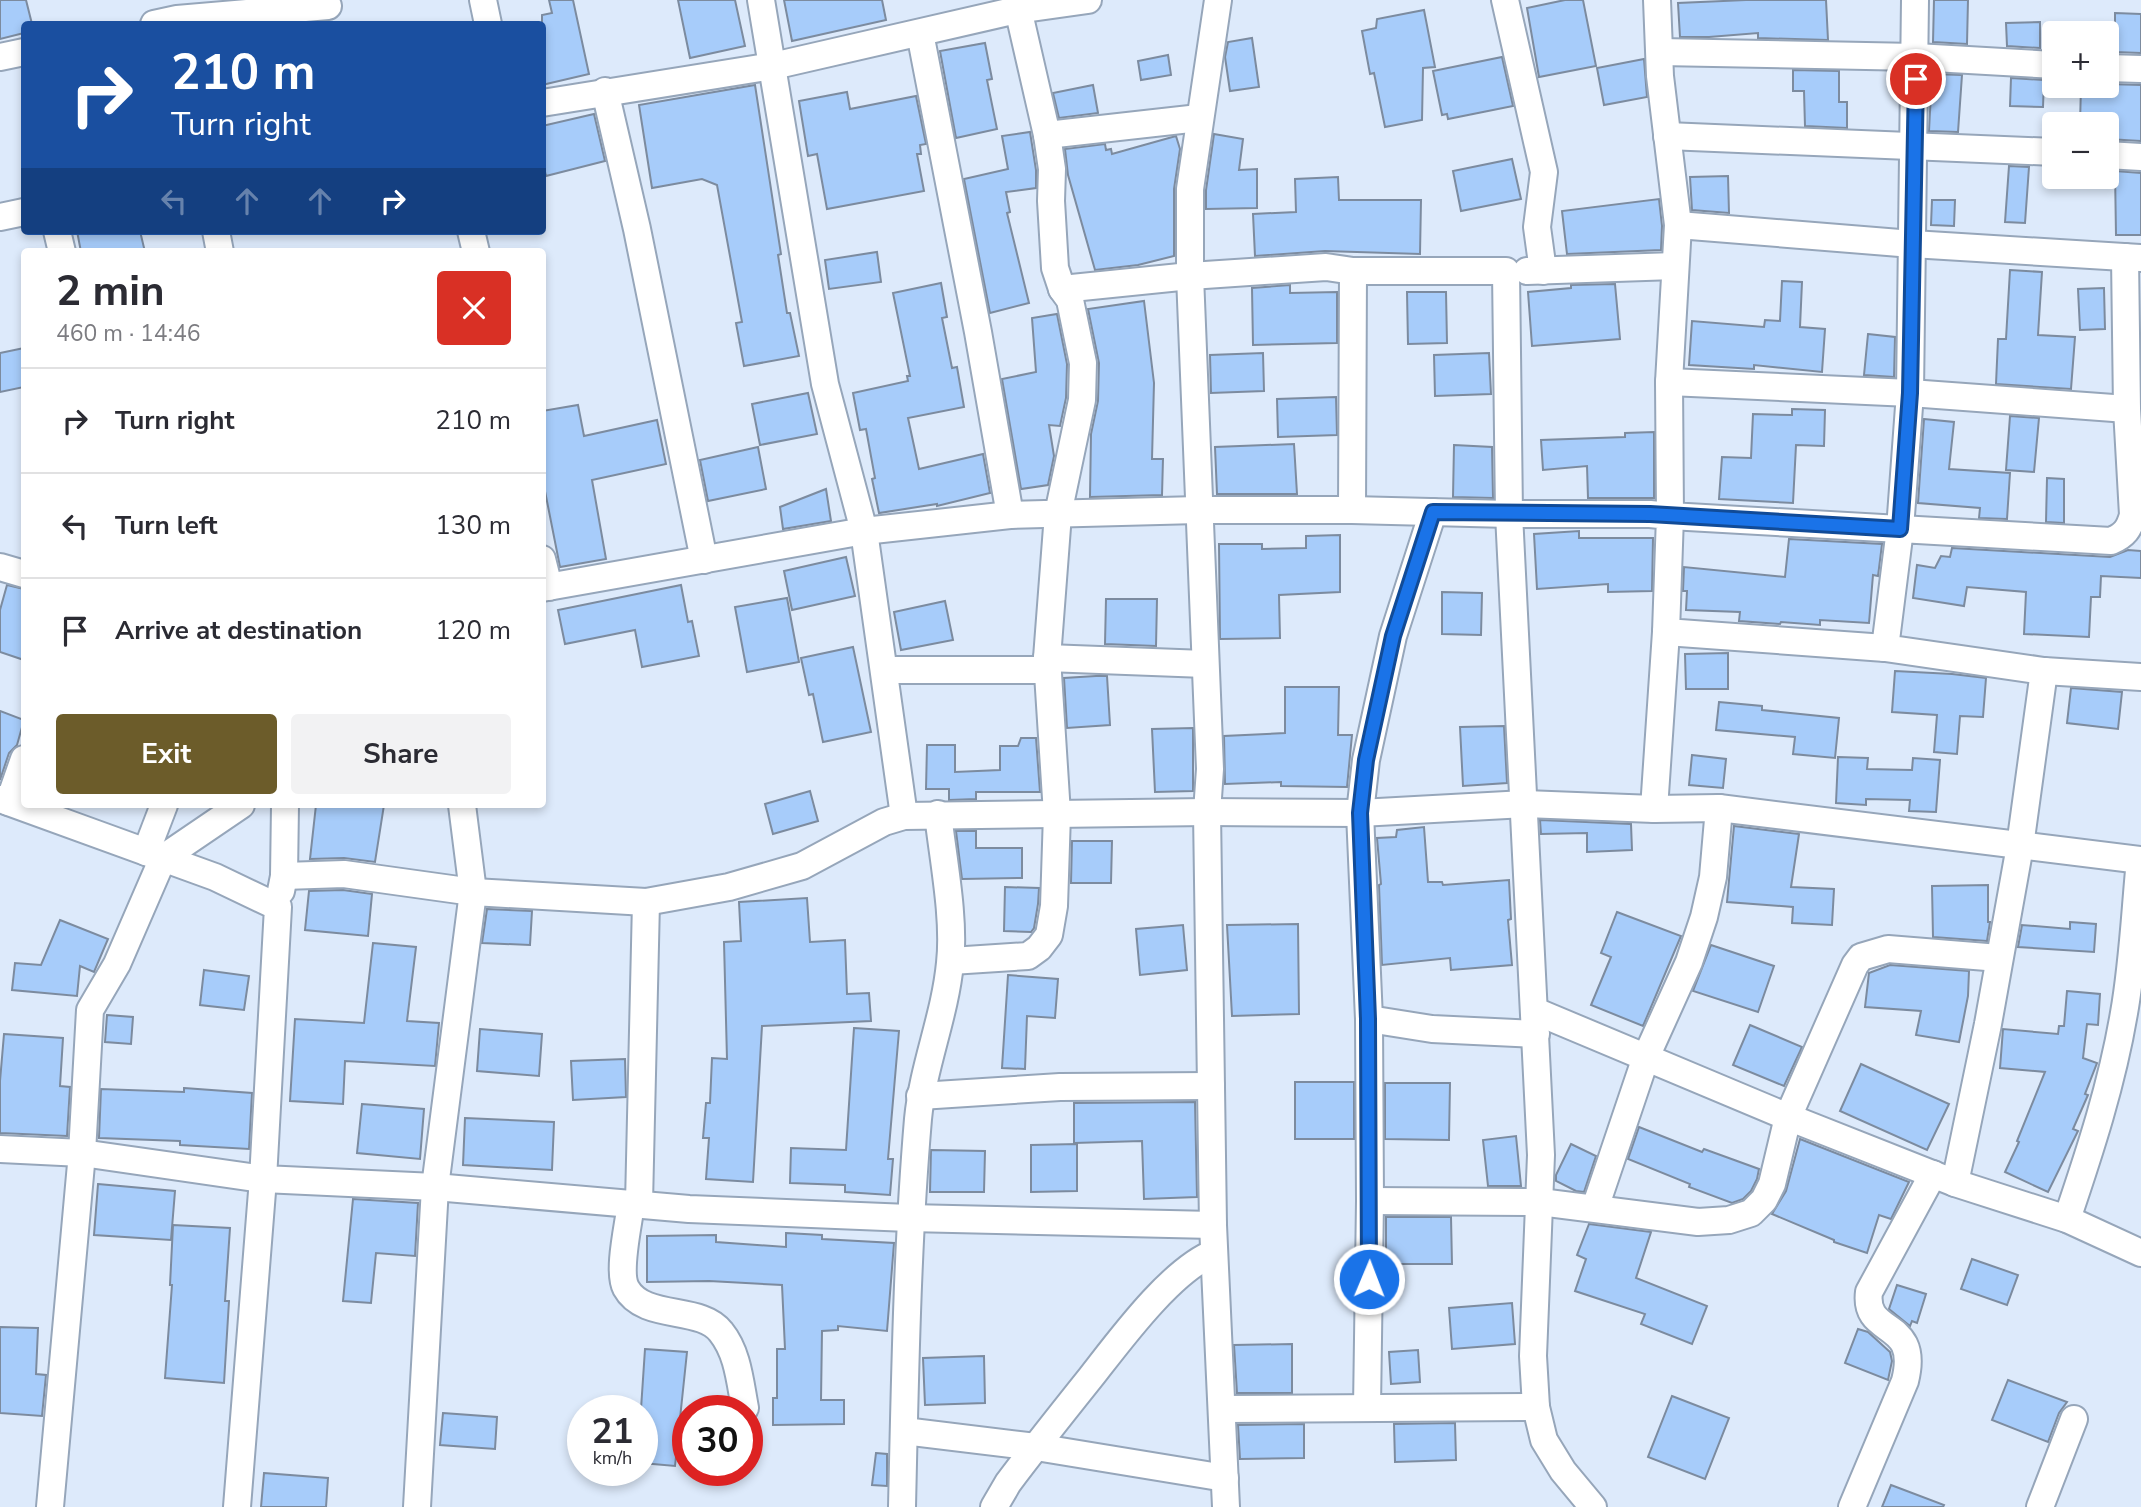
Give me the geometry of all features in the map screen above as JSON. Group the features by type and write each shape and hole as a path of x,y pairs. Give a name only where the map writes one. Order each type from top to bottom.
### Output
{"street":[{"path":"484,0 488,21"},
{"path":"761,0 825,384 864,531 904,816"},
{"path":"546,102 773,66 920,33 1017,5 1088,0"},
{"path":"1218,0 1190,189 1190,276 1210,769 1207,812 1213,1225 1226,1507"},
{"path":"1505,0 1544,172 1538,227 1544,271"},
{"path":"1654,809 1666,632 1670,516 1669,382 1678,225 1660,76 1657,0"},
{"path":"1885,648 1900,529 1910,393 1916,0"},
{"path":"951,961 1028,956 1039,948 1049,935 1054,905 1057,814 1047,664 1058,514 1082,400 1083,363 1070,300 1062,289 1055,268 1052,169 1047,135 1017,5"},
{"path":"171,17 329,10"},
{"path":"920,33 978,332 1010,515"},
{"path":"1660,52 1916,57 2042,64"},
{"path":"0,57 21,53"},
{"path":"2119,68 2141,69"},
{"path":"605,92 637,229 704,560"},
{"path":"1047,135 1199,118"},
{"path":"1667,136 2042,151"},
{"path":"2119,156 2141,157"},
{"path":"0,217 21,213"},
{"path":"546,587 864,531 1010,515 1198,510 1650,514 2111,541 2124,536 2133,515 2127,409 2133,258 1678,225"},
{"path":"1062,289 1190,276 1326,267 1353,271 1544,271 1675,267"},
{"path":"1352,510 1353,271"},
{"path":"1506,271 1510,514 1536,1023 1540,1202 1533,1356 1536,1407 1544,1440 1563,1471 1593,1507"},
{"path":"1669,382 1910,393 2127,409"},
{"path":"1367,1408 1370,1201 1368,1019 1360,813 1366,760 1393,636 1433,512"},
{"path":"0,567 21,573"},
{"path":"1666,632 1885,648 2044,671 2141,677"},
{"path":"885,670 1047,664 1205,664"},
{"path":"1852,1507 1905,1381 1909,1363 1904,1342 1870,1312 1867,1304 1869,1292 1944,1179 1988,1024 2020,846 2044,671"},
{"path":"5,801 21,766"},
{"path":"285,876 344,874 473,892 646,902 729,887 802,866 884,822 904,816 1360,813 1525,804 1654,809 1719,808 2141,860 2125,1011 2117,1052 2104,1110 2067,1219"},
{"path":"24,808 215,877 278,907"},
{"path":"50,1507 82,1153 90,1010 117,964 154,855 163,808"},
{"path":"154,855 236,808"},
{"path":"237,1507 263,1179 278,907 285,876 285,808"},
{"path":"417,1507 435,1187 473,892 462,808"},
{"path":"1595,1208 1646,1058 1689,962 1704,917 1713,877 1719,808"},
{"path":"902,1507 909,1218 920,1096 938,1030 951,961 950,922 938,814"},
{"path":"646,902 635,1203 623,1270 625,1287 636,1300 657,1309 709,1322 721,1331 737,1360 743,1395"},
{"path":"1370,1201 1540,1202 1698,1222 1729,1220 1751,1213 1764,1200 1772,1184 1788,1117 1855,965 1861,957 1888,949 1999,958"},
{"path":"1368,1019 1432,1029 1536,1023 1646,1058 1944,1179 2067,1219 2141,1253"},
{"path":"920,1096 1060,1087 1211,1086"},
{"path":"0,1149 82,1153 263,1179 435,1187 689,1209 909,1218 1213,1225"},
{"path":"994,1507 1036,1447 1134,1324 1184,1270 1214,1253"},
{"path":"1222,1409 1536,1407"},
{"path":"2040,1507 2074,1419"},
{"path":"904,1431 1036,1447 1225,1478"}],"building":[{"path":"0,0 26,0 31,21 21,21 21,34 0,39"},
{"path":"549,0 573,0 589,74 546,84 546,21 542,21 542,15 552,13"},
{"path":"678,0 735,0 745,46 690,58"},
{"path":"784,0 882,0 886,20 792,41"},
{"path":"1565,0 1583,0 1596,66 1539,77 1527,8"},
{"path":"1826,0 1828,40 1758,38 1758,33 1680,37 1678,3"},
{"path":"1934,0 1968,0 1967,44 1933,42"},
{"path":"1424,10 1435,67 1423,68 1422,120 1385,127 1374,73 1370,74 1362,31 1376,28 1377,19"},
{"path":"2115,13 2141,14 2141,53 2119,52 2119,21 2115,21"},
{"path":"2040,22 2040,48 2007,46 2006,23"},
{"path":"1252,38 1259,87 1230,91 1225,57 1228,42"},
{"path":"985,43 992,79 987,80 997,129 956,138 940,51"},
{"path":"1168,55 1171,75 1141,80 1138,61"},
{"path":"1502,57 1513,106 1448,119 1447,114 1442,115 1433,71"},
{"path":"1644,59 1647,97 1604,105 1597,68"},
{"path":"1793,70 1839,71 1839,102 1847,102 1847,128 1805,126 1804,91 1793,91"},
{"path":"1932,74 1962,75 1958,132 1929,131"},
{"path":"2011,78 2042,80 2043,107 2010,106"},
{"path":"2119,84 2141,85 2141,141 2119,140 2119,112 2080,112 2081,98 2119,98"},
{"path":"755,85 781,254 778,255 787,313 790,313 799,356 744,366 736,323 742,322 717,185 702,179 652,188 639,105"},
{"path":"1093,85 1098,113 1059,118 1053,93"},
{"path":"847,92 850,109 916,96 926,144 920,145 921,154 917,154 924,191 827,209 817,154 808,156 799,101"},
{"path":"594,114 605,161 546,176 546,125"},
{"path":"1030,132 1036,188 1006,192 1010,212 1007,213 1029,303 990,313 964,179 1008,169 1002,136"},
{"path":"1214,134 1243,139 1239,170 1257,169 1257,208 1206,209"},
{"path":"1176,136 1180,149 1174,189 1174,256 1138,265 1095,270 1068,175 1065,149 1105,144 1106,150 1111,149 1112,154"},
{"path":"1512,159 1521,199 1461,211 1453,171"},
{"path":"2009,166 2029,167 2025,223 2005,222"},
{"path":"2119,171 2141,173 2141,235 2116,235 2115,189 2119,189"},
{"path":"1728,176 1729,213 1692,210 1690,177"},
{"path":"1338,177 1339,200 1421,200 1420,254 1325,251 1255,256 1253,214 1296,212 1295,179"},
{"path":"1659,199 1661,250 1567,254 1562,211"},
{"path":"1932,200 1955,200 1954,226 1931,225"},
{"path":"78,235 141,235 144,248 80,248"},
{"path":"877,252 881,282 829,289 825,260"},
{"path":"2010,270 2042,272 2038,335 2075,337 2071,389 1996,384 1998,339 2006,339"},
{"path":"1782,281 1802,282 1800,327 1825,329 1822,372 1754,365 1754,369 1689,365 1692,321 1764,327 1765,320 1780,321"},
{"path":"941,283 947,317 942,318 952,368 957,367 964,407 908,418 919,469 983,454 990,493 937,506 879,513 866,429 860,430 853,393 908,381 907,376 910,376 893,293"},
{"path":"1615,284 1620,339 1532,346 1528,292 1571,288 1571,285"},
{"path":"1290,285 1290,293 1337,292 1337,343 1253,345 1252,288"},
{"path":"2104,288 2105,329 2080,330 2078,289"},
{"path":"1407,292 1446,292 1447,343 1408,344"},
{"path":"1144,301 1154,383 1152,459 1163,459 1162,495 1090,497 1091,434 1098,401 1099,363 1088,309"},
{"path":"1057,314 1067,364 1066,398 1060,426 1049,425 1054,456 1048,485 1021,489 1002,379 1036,372 1032,318"},
{"path":"1868,334 1895,337 1894,377 1864,375"},
{"path":"21,349 21,388 0,392 0,353"},
{"path":"1263,353 1264,391 1211,393 1210,355"},
{"path":"1489,353 1491,394 1435,396 1434,355"},
{"path":"808,393 817,434 760,445 752,404"},
{"path":"1336,397 1337,435 1278,437 1277,399"},
{"path":"578,405 584,436 657,420 666,464 592,480 606,559 560,567 546,496 546,410"},
{"path":"1792,409 1825,410 1824,446 1796,445 1793,503 1719,499 1722,457 1751,458 1753,414 1792,415"},
{"path":"2010,416 2039,418 2034,472 2006,470"},
{"path":"1924,419 1954,422 1949,469 2010,473 2007,519 1979,518 1980,508 1918,503"},
{"path":"1654,432 1654,498 1588,498 1587,466 1543,470 1541,440 1625,437 1625,433"},
{"path":"1294,444 1297,494 1217,494 1215,447"},
{"path":"1454,445 1492,447 1493,498 1453,497"},
{"path":"758,447 766,489 708,501 700,460"},
{"path":"2047,478 2064,479 2064,523 2046,522"},
{"path":"826,489 831,521 783,529 780,507"},
{"path":"1579,531 1579,538 1653,538 1652,591 1608,592 1608,584 1537,589 1534,534"},
{"path":"1340,535 1340,592 1279,595 1280,638 1220,639 1219,544 1262,544 1262,549 1306,548 1306,536"},
{"path":"1789,539 1882,544 1878,576 1873,575 1869,623 1820,620 1820,625 1780,624 1739,621 1740,612 1686,610 1687,591 1683,591 1684,567 1785,577"},
{"path":"1952,548 2110,557 2128,550 2141,551 2141,578 2101,576 2100,597 2091,597 2089,637 2024,634 2026,592 1967,587 1964,606 1913,598 1917,565 1935,568 1941,556 1950,557"},
{"path":"846,557 855,596 792,610 784,571"},
{"path":"7,585 21,588 21,659 0,652 0,610"},
{"path":"681,585 688,622 692,621 699,656 642,667 635,630 565,644 558,610"},
{"path":"1442,592 1482,593 1481,635 1442,634"},
{"path":"787,598 799,662 747,672 735,607"},
{"path":"1106,599 1157,599 1156,646 1105,644"},
{"path":"945,601 953,640 901,650 894,612"},
{"path":"853,647 871,732 823,742 813,694 809,695 801,658"},
{"path":"1728,653 1728,689 1686,689 1685,654"},
{"path":"1895,671 1986,678 1983,717 1960,716 1957,754 1934,752 1937,715 1892,712"},
{"path":"1107,676 1110,725 1067,728 1064,678"},
{"path":"1285,687 1339,687 1338,735 1352,735 1347,787 1281,786 1281,782 1225,784 1224,736 1285,733"},
{"path":"2071,688 2122,692 2118,729 2067,723"},
{"path":"1719,702 1762,706 1762,710 1839,718 1835,758 1793,754 1795,737 1716,730"},
{"path":"0,711 21,719 21,731 17,745 9,753 0,780"},
{"path":"1504,726 1507,783 1463,786 1460,727"},
{"path":"1193,728 1193,791 1155,792 1152,729"},
{"path":"1021,738 1036,738 1040,792 976,792 976,799 949,800 949,789 926,789 927,745 955,745 955,772 1000,770 1000,746 1018,746"},
{"path":"1692,755 1726,759 1723,788 1689,785"},
{"path":"1838,757 1868,758 1867,769 1912,770 1913,758 1940,760 1936,812 1909,811 1910,800 1866,799 1866,805 1836,803"},
{"path":"810,791 818,821 773,834 765,804"},
{"path":"316,808 384,808 375,862 344,858 310,859"},
{"path":"1540,820 1631,824 1632,850 1587,852 1587,833 1541,834"},
{"path":"1734,826 1799,834 1791,887 1834,889 1832,925 1792,923 1793,907 1727,902"},
{"path":"1424,827 1428,882 1442,882 1443,885 1509,880 1511,919 1508,920 1512,965 1451,970 1450,958 1382,965 1381,884 1377,838 1396,837 1397,830"},
{"path":"956,831 976,831 976,848 1022,848 1022,878 962,879"},
{"path":"1072,841 1112,841 1111,883 1071,883"},
{"path":"1988,885 1990,922 1987,941 1933,937 1932,886"},
{"path":"1005,887 1039,888 1034,928 1031,932 1004,931"},
{"path":"343,890 372,894 368,936 305,930 309,891"},
{"path":"807,898 810,942 845,940 847,994 869,993 871,1021 762,1026 753,1182 706,1179 709,1138 703,1138 706,1103 710,1103 712,1058 727,1059 724,942 741,941 739,902"},
{"path":"487,909 532,911 530,945 482,943"},
{"path":"1617,912 1681,936 1643,1026 1591,1005 1611,957 1601,953"},
{"path":"60,920 108,939 94,972 80,966 77,996 12,990 15,963 41,965"},
{"path":"2070,922 2096,924 2094,952 2018,947 2022,925 2070,929"},
{"path":"1298,924 1299,1014 1232,1016 1227,925"},
{"path":"1183,925 1187,970 1140,975 1136,929"},
{"path":"373,943 416,947 407,1021 439,1023 435,1066 345,1061 343,1104 290,1101 295,1019 364,1023"},
{"path":"1711,945 1774,966 1758,1012 1693,991"},
{"path":"1890,965 1969,971 1968,996 1959,1042 1916,1035 1921,1011 1865,1007 1869,973"},
{"path":"204,970 249,976 244,1010 200,1005"},
{"path":"1008,975 1058,979 1055,1018 1027,1016 1025,1069 1002,1068"},
{"path":"2067,991 2100,994 2098,1025 2087,1024 2083,1058 2097,1063 2085,1094 2088,1095 2073,1129 2078,1131 2048,1192 2005,1172 2045,1072 2000,1068 2003,1029 2058,1034 2059,1026 2064,1026"},
{"path":"107,1015 133,1017 131,1044 105,1042"},
{"path":"1750,1025 1802,1047 1784,1086 1733,1065"},
{"path":"854,1028 899,1031 888,1159 893,1159 890,1195 845,1192 845,1185 790,1183 791,1148 846,1150"},
{"path":"480,1029 542,1034 539,1076 477,1071"},
{"path":"4,1034 63,1038 60,1086 70,1087 67,1136 0,1133"},
{"path":"625,1059 626,1097 573,1100 571,1061"},
{"path":"1861,1064 1949,1104 1927,1150 1840,1111"},
{"path":"1295,1082 1354,1082 1354,1139 1295,1139"},
{"path":"1385,1083 1450,1083 1449,1140 1385,1139"},
{"path":"184,1088 252,1093 249,1149 180,1145 180,1141 99,1138 101,1089 184,1092"},
{"path":"1195,1102 1197,1197 1144,1199 1142,1141 1074,1143 1074,1103"},
{"path":"362,1104 424,1109 420,1159 357,1153"},
{"path":"465,1118 554,1122 552,1170 463,1165"},
{"path":"1639,1127 1702,1152 1704,1149 1759,1169 1751,1191 1743,1199 1732,1203 1628,1159"},
{"path":"1516,1136 1521,1186 1488,1186 1483,1140"},
{"path":"1800,1139 1909,1182 1891,1219 1879,1215 1867,1253 1834,1242 1772,1214 1786,1191"},
{"path":"1077,1144 1077,1191 1031,1192 1031,1145"},
{"path":"1571,1144 1596,1156 1584,1192 1556,1181 1556,1175"},
{"path":"931,1150 985,1151 984,1192 930,1192"},
{"path":"98,1184 175,1191 171,1240 94,1235"},
{"path":"353,1199 418,1203 415,1256 376,1253 371,1303 343,1301"},
{"path":"1386,1217 1451,1217 1452,1264 1386,1264"},
{"path":"1589,1224 1651,1232 1636,1278 1707,1306 1692,1344 1641,1324 1645,1314 1575,1291 1586,1259 1577,1255"},
{"path":"173,1225 230,1228 225,1301 229,1301 224,1383 165,1378 172,1285"},
{"path":"786,1233 822,1235 822,1239 894,1243 887,1331 838,1326 838,1330 822,1331 821,1400 844,1400 844,1424 773,1425 773,1398 777,1398 777,1349 785,1349 782,1285 709,1281 647,1282 647,1236 716,1235 716,1242 786,1247"},
{"path":"1972,1259 2018,1275 2007,1305 1961,1289"},
{"path":"1897,1285 1926,1294 1917,1323 1912,1321 1910,1326 1889,1309"},
{"path":"1512,1303 1515,1344 1452,1349 1449,1308"},
{"path":"0,1327 38,1328 36,1374 46,1375 42,1416 0,1413"},
{"path":"1858,1329 1868,1332 1890,1352 1892,1361 1888,1380 1845,1363"},
{"path":"1292,1344 1292,1393 1237,1393 1234,1345"},
{"path":"645,1349 687,1352 682,1395 672,1395 672,1466 658,1464 658,1395 642,1395"},
{"path":"1418,1350 1420,1382 1391,1384 1389,1352"},
{"path":"984,1356 985,1403 925,1405 923,1358"},
{"path":"2008,1380 2067,1402 2059,1413 2048,1442 1992,1420"},
{"path":"1672,1396 1729,1418 1705,1479 1648,1457"},
{"path":"443,1413 497,1417 495,1449 440,1445"},
{"path":"1455,1423 1456,1460 1395,1462 1394,1424"},
{"path":"1304,1424 1304,1458 1240,1459 1238,1425"},
{"path":"876,1453 887,1454 887,1486 872,1485"},
{"path":"264,1473 328,1478 326,1507 261,1507"},
{"path":"1891,1485 1944,1505 1882,1507"}],"route":[{"path":"1369,1279 1368,1019 1360,813 1366,760 1393,636 1433,512 1650,514 1900,529 1910,393 1916,79"}]}
